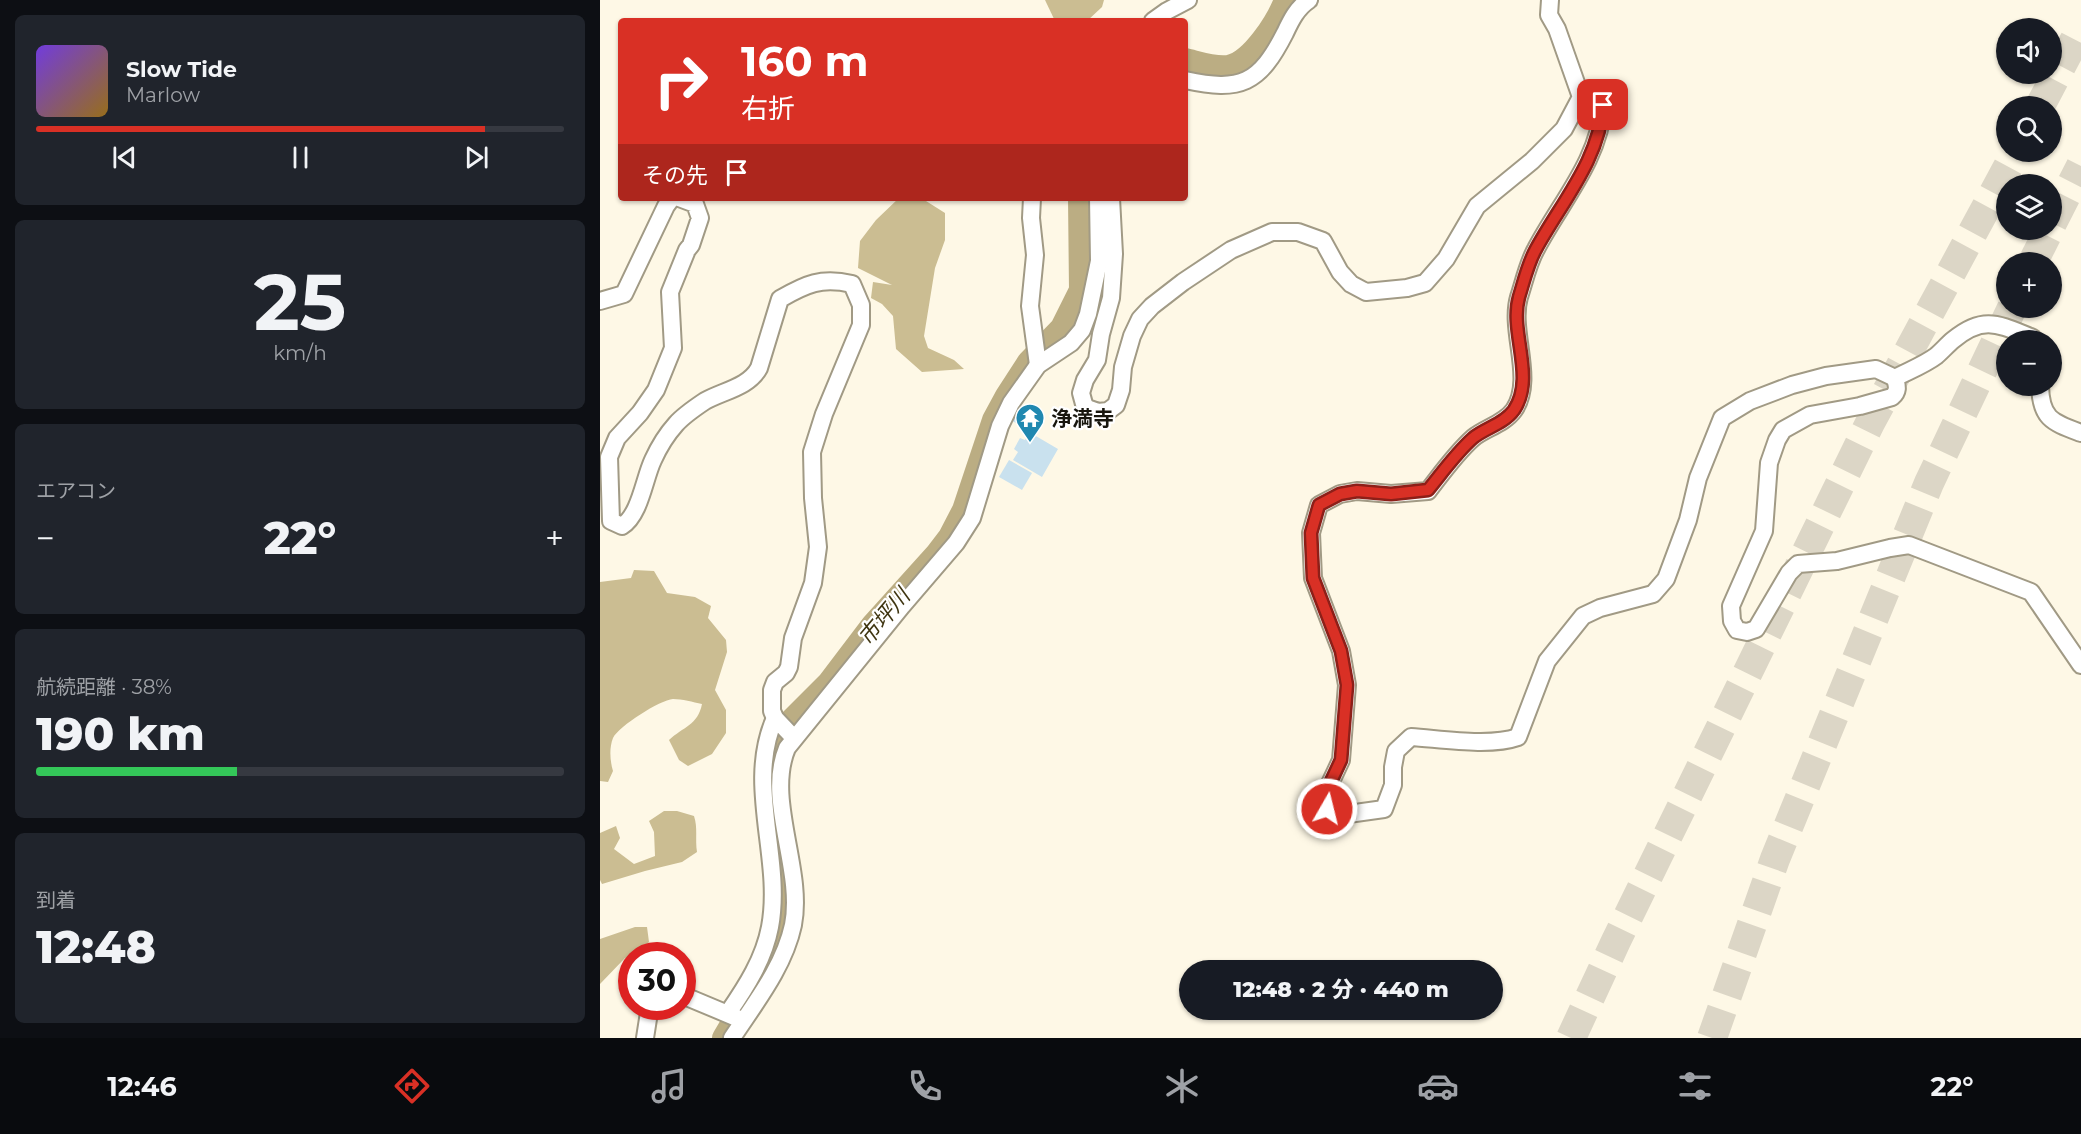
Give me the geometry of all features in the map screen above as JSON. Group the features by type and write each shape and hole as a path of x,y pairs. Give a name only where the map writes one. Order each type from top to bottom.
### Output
{"street":[{"path":"1157,18 1167,10 1188,0"},
{"path":"1188,81 1226,86 1243,82 1258,74 1272,57 1293,17 1309,0"},
{"path":"1111,201 1114,254 1112,298 1096,360 1081,393 1087,408 1098,412 1108,411 1116,405 1132,336 1140,319 1152,306 1231,250 1272,232 1298,232 1323,242 1340,272 1350,284 1366,292 1407,288 1425,283 1446,259 1477,206 1532,161 1564,129 1581,97 1557,29 1549,15 1550,0"},
{"path":"1581,97 1593,95 1603,105 1602,125 1588,160 1534,252 1518,300 1518,335 1523,380 1520,397 1513,411 1492,428 1474,437 1428,490 1391,494 1357,491 1340,494 1319,505 1311,533 1313,578 1341,651 1347,685 1341,760 1327,790 1327,809 1341,815 1383,808 1392,785 1396,751 1411,737 1490,742 1507,741 1518,737 1547,661 1583,616 1600,608 1653,594 1666,579 1688,520 1698,478 1722,418 1750,401 1792,385 1827,376 1876,369 1895,378 1898,387 1892,397 1860,406 1810,415 1783,430 1769,463 1764,531 1731,606 1732,621 1737,630 1747,632 1756,629 1790,573 1798,564 1837,561 1909,545 2031,592 2081,665"},
{"path":"600,301 624,294 670,201"},
{"path":"687,201 695,204 700,218 691,245 670,292 673,348 656,390 640,413 617,438 609,457 611,521 622,526 630,521 639,504 640,494 654,458 676,424 705,402 754,378 780,300 797,289 816,282 833,280 852,284 861,305 861,325 824,414 812,452 813,498 818,533 816,564 809,596 801,612 789,667 786,673 775,682 772,690 772,711 775,718 794,738"},
{"path":"1032,201 1031,218 1035,255 1030,306 1038,365"},
{"path":"732,1038 774,973 793,925 794,897 790,855 772,795 783,757 794,738 964,532 978,502 1004,416 1038,365 1071,343 1082,330 1098,261 1098,201"},
{"path":"1895,378 1936,356 1971,327 1996,323 2013,330"},
{"path":"2040,396 2047,418 2081,433"},
{"path":"728,1013 751,978 770,928 773,885 772,795 766,750 775,718"},
{"path":"696,1000 728,1013 743,1022"},
{"path":"645,1038 648,1020"}],"shaded area":[{"path":"1045,0 1104,0 1102,7 1090,18 1054,18"},
{"path":"896,201 926,201 945,213 945,240 935,268 924,336 928,348 954,360 964,369 922,372 896,349 893,316 882,304 871,298 873,282 892,285 858,268 860,241 876,220"},
{"path":"634,570 654,571 667,593 695,597 711,606 708,618 726,640 727,652 715,690 726,710 726,733 712,754 688,766 679,760 669,740 697,717 702,704 676,699 667,700 640,714 617,733 610,750 613,771 608,782 600,781 600,582 631,578"},
{"path":"664,811 677,811 694,816 697,852 682,862 602,884 600,880 600,833 616,826 620,838 614,849 634,864 655,856 654,832 649,821"},
{"path":"635,927 647,927 649,942 618,942 618,965 600,984 600,939"}],"building":[{"path":"1016,406 1035,417 1028,430 1009,419"},
{"path":"1029,432 1058,449 1042,477 1013,460 1018,452 1014,449 1020,438 1025,440"},
{"path":"1009,460 1032,473 1022,490 999,477"}],"waterway":[{"name":"市坪川","path":"1188,61 1218,67 1237,64 1255,50 1263,40 1286,0"},
{"name":"市坪川","path":"724,1038 769,962 784,916 769,789 771,763 776,745 787,725 829,683 873,625 950,537 964,510 994,420 1029,362 1062,328 1081,290 1080,201"}],"tunnel":[{"path":"2045,96 2081,28"},
{"path":"1571,1038 1616,941 1870,423 2011,162"},
{"path":"2062,203 2081,166"},
{"path":"2038,252 2044,240"},
{"path":"1712,1038 1775,859 1929,483 2007,318"}],"place":[{"name":"浄満寺","path":"1030,444"}],"route":[{"path":"1327,809 1327,790 1341,760 1347,685 1341,651 1313,578 1311,533 1319,505 1340,494 1357,491 1391,494 1428,490 1474,437 1492,428 1513,411 1520,397 1523,380 1518,335 1518,300 1534,252 1588,160 1602,125 1603,105"}]}
